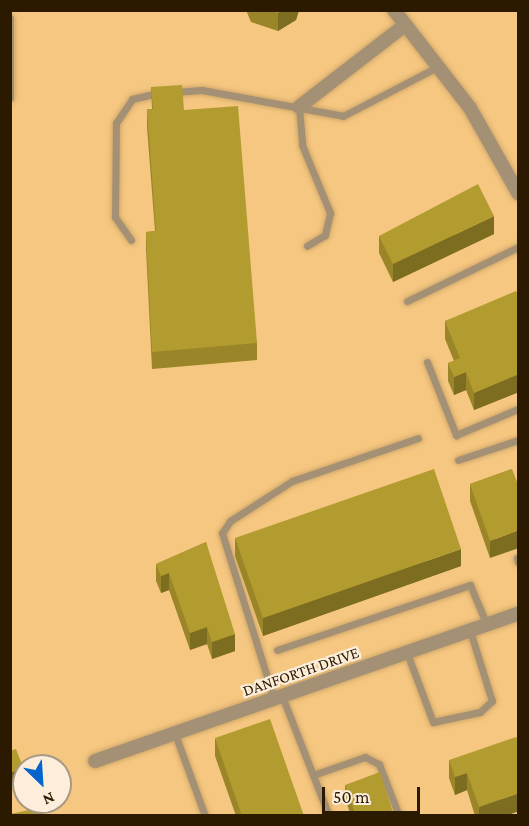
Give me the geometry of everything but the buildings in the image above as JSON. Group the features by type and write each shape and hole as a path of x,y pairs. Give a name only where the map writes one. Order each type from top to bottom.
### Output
{"street":[{"path":"394,10 440,66 519,193"},
{"path":"299,107 405,25"},
{"name":"DANFORTH DRIVE","path":"95,761 519,614"}],"lane":[{"path":"10,18 10,98"},
{"path":"131,240 115,217 116,123 132,99 202,90 343,116 440,66"},
{"path":"299,107 302,145 330,213 325,235 307,246"},
{"path":"407,301 519,247"},
{"path":"427,362 456,435 519,409"},
{"path":"329,816 278,698 222,533 230,521 292,481 418,438"},
{"path":"458,460 519,440"},
{"path":"277,650 470,585 487,625"},
{"path":"407,653 433,722 480,712 492,701 470,631"},
{"path":"175,734 205,816"},
{"path":"313,775 365,757 379,764 399,816"}]}
